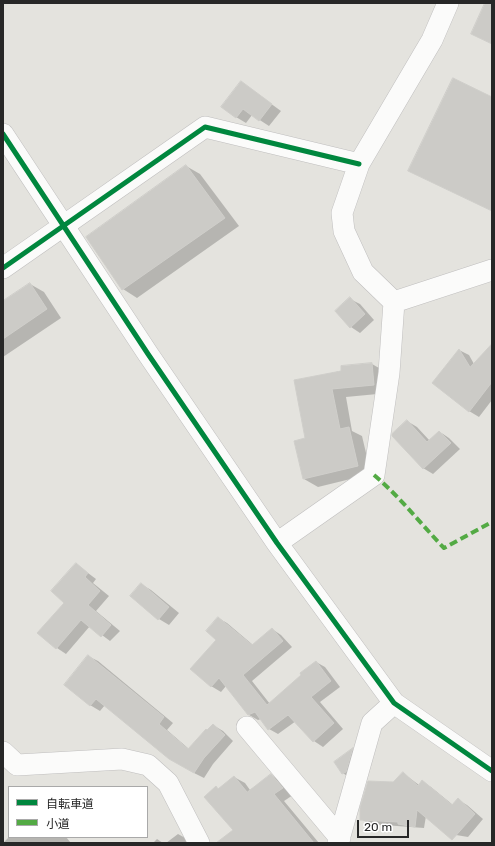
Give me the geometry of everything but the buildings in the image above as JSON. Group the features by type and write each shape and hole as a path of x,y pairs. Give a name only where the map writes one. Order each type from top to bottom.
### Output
{"street":[{"path":"277,543 374,475 389,373 394,302 363,272 344,231 342,213 359,164 432,40 448,3"},
{"path":"3,268 205,127 359,164"},
{"path":"3,134 64,224 148,354 277,543 394,703 492,770"},
{"path":"394,302 492,270"},
{"path":"339,840 372,723 394,703"},
{"path":"247,727 339,840"},
{"path":"3,752 17,765 122,759 148,765 168,783 199,843"}],"marked path":[{"path":"374,475 402,501 444,548 492,522"}],"cycle path":[{"path":"3,268 205,127 359,164"},
{"path":"3,134 148,354 277,543 394,703 492,771"}]}
